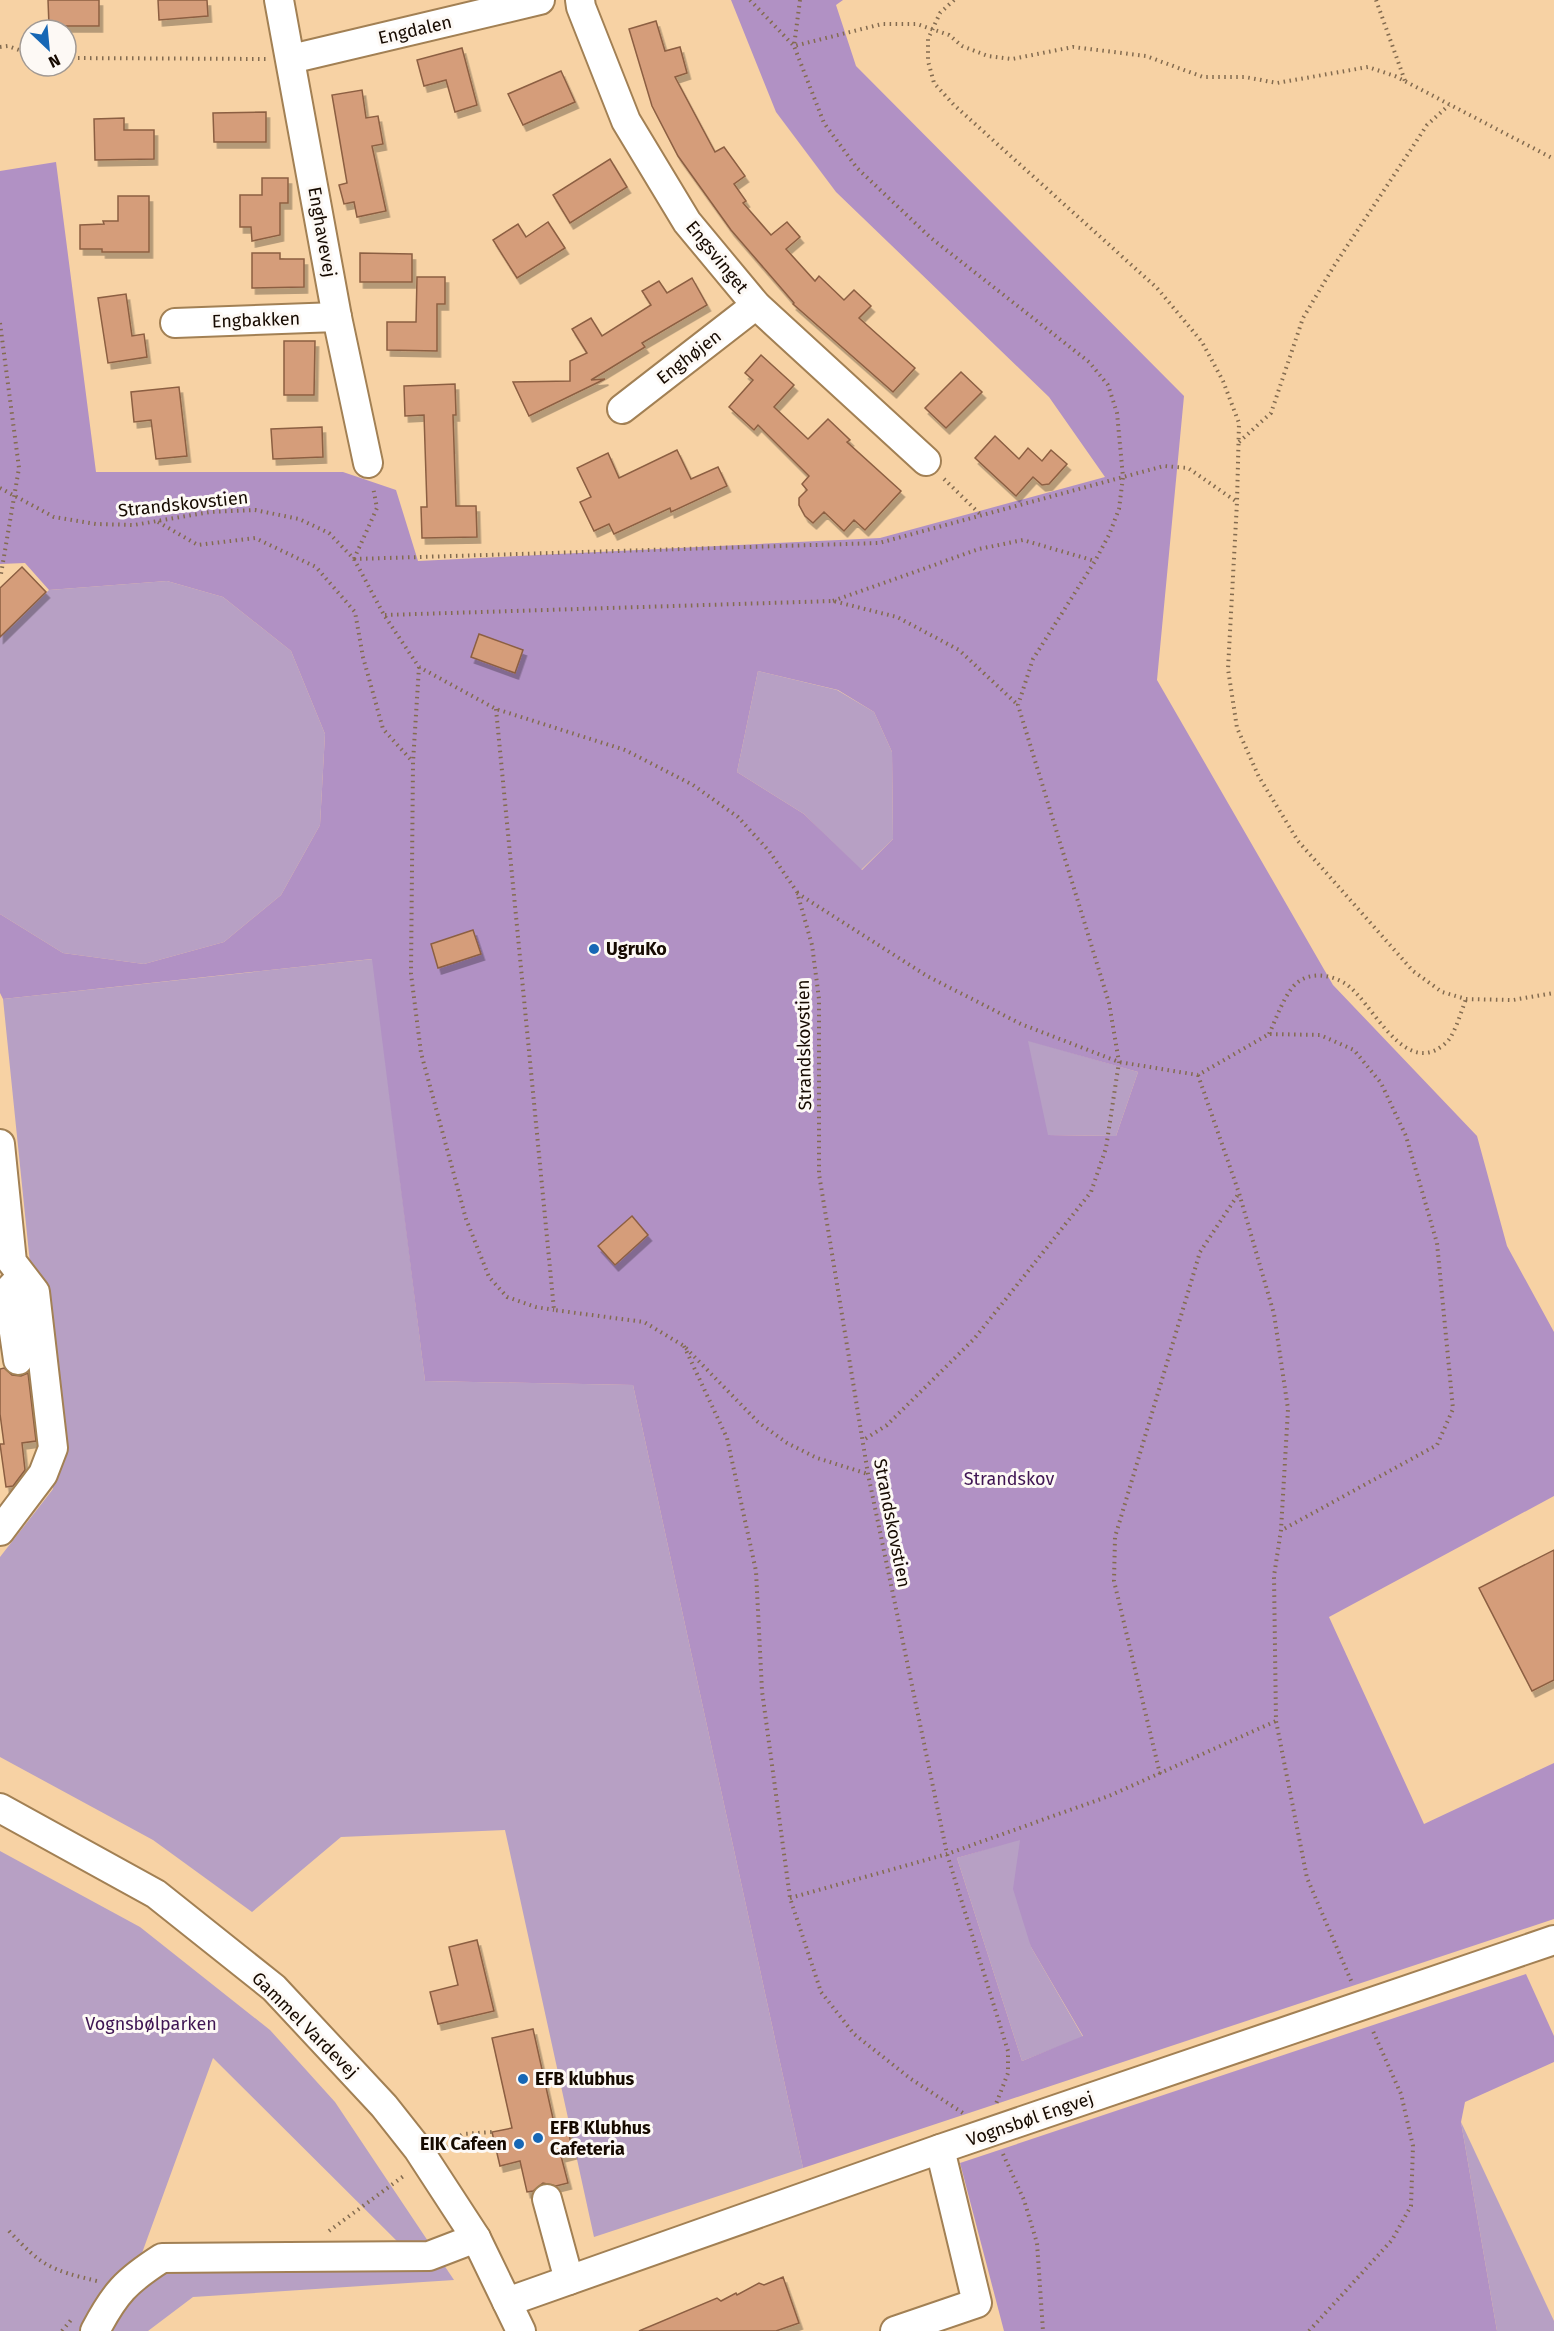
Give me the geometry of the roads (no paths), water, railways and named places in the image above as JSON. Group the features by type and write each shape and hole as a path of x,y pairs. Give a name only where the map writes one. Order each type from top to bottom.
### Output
{"street":[{"name":"Enghavevej","path":"279,0 337,317 368,463"},
{"name":"Engdalen","path":"291,59 540,0"},
{"name":"Engsvinget","path":"580,0 626,121 687,222 756,305 926,461"},
{"name":"Enghøjen","path":"622,409 756,305"},
{"name":"Engbakken","path":"175,323 337,317"},
{"path":"0,1144 12,1262 35,1292 53,1448 43,1474 0,1531"},
{"path":"12,1354 8,1291 22,1276"},
{"name":"Gammel Vardevej","path":"0,1808 156,1894 274,1988 384,2106 426,2161 476,2238 521,2331"},
{"name":"Vognsbøl Engvej","path":"507,2302 940,2149 1554,1940"},
{"path":"895,2331 976,2303 940,2149"},
{"path":"547,2199 569,2280"},
{"path":"95,2331 110,2302 133,2277 162,2258 429,2256 476,2238"}],"place":[{"name":"UgruKo","path":"594,949"},
{"name":"EFB klubhus","path":"523,2079"},
{"name":"EFB Klubhus Cafeteria","path":"538,2138"},
{"name":"EIK Cafeen","path":"519,2144"}],"park label":[{"name":"Strandskov","path":"1009,1479"},
{"name":"Vognsbølparken","path":"151,2024"}]}
